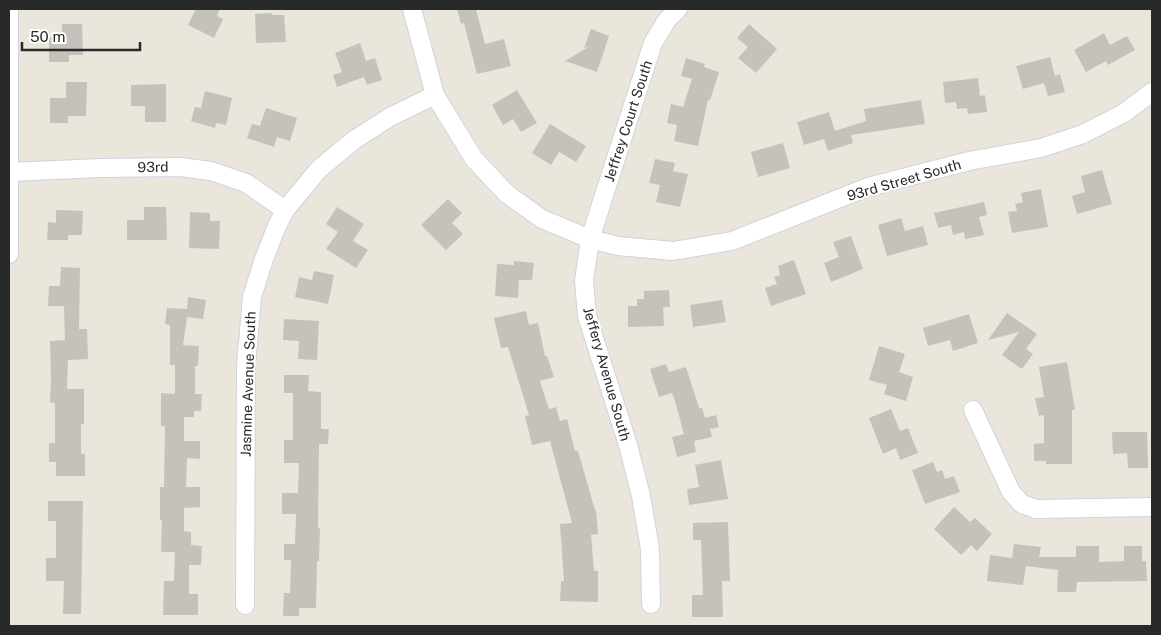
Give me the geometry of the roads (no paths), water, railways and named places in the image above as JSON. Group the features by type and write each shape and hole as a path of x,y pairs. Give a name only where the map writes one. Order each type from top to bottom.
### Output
{"street":[{"path":"9,9 9,254"},
{"path":"412,9 435,95 474,159 507,194 542,219 590,239"},
{"name":"Jeffrey Court South","path":"590,239 653,43 668,20 678,9"},
{"name":"93rd Street South","path":"590,239 618,246 673,250 732,241 868,187 969,161 1041,148 1083,134 1124,113 1152,92"},
{"name":"Jasmine Avenue South","path":"244,605 246,365 252,297 264,259 285,210 319,169 354,140 390,117 435,95"},
{"name":"93rd","path":"10,172 180,167 211,171 246,183 285,210"},
{"name":"Jeffery Avenue South","path":"590,239 584,281 587,316 628,445 641,496 650,549 651,604"},
{"path":"973,410 1011,492 1022,504 1036,509 1152,506"}]}
